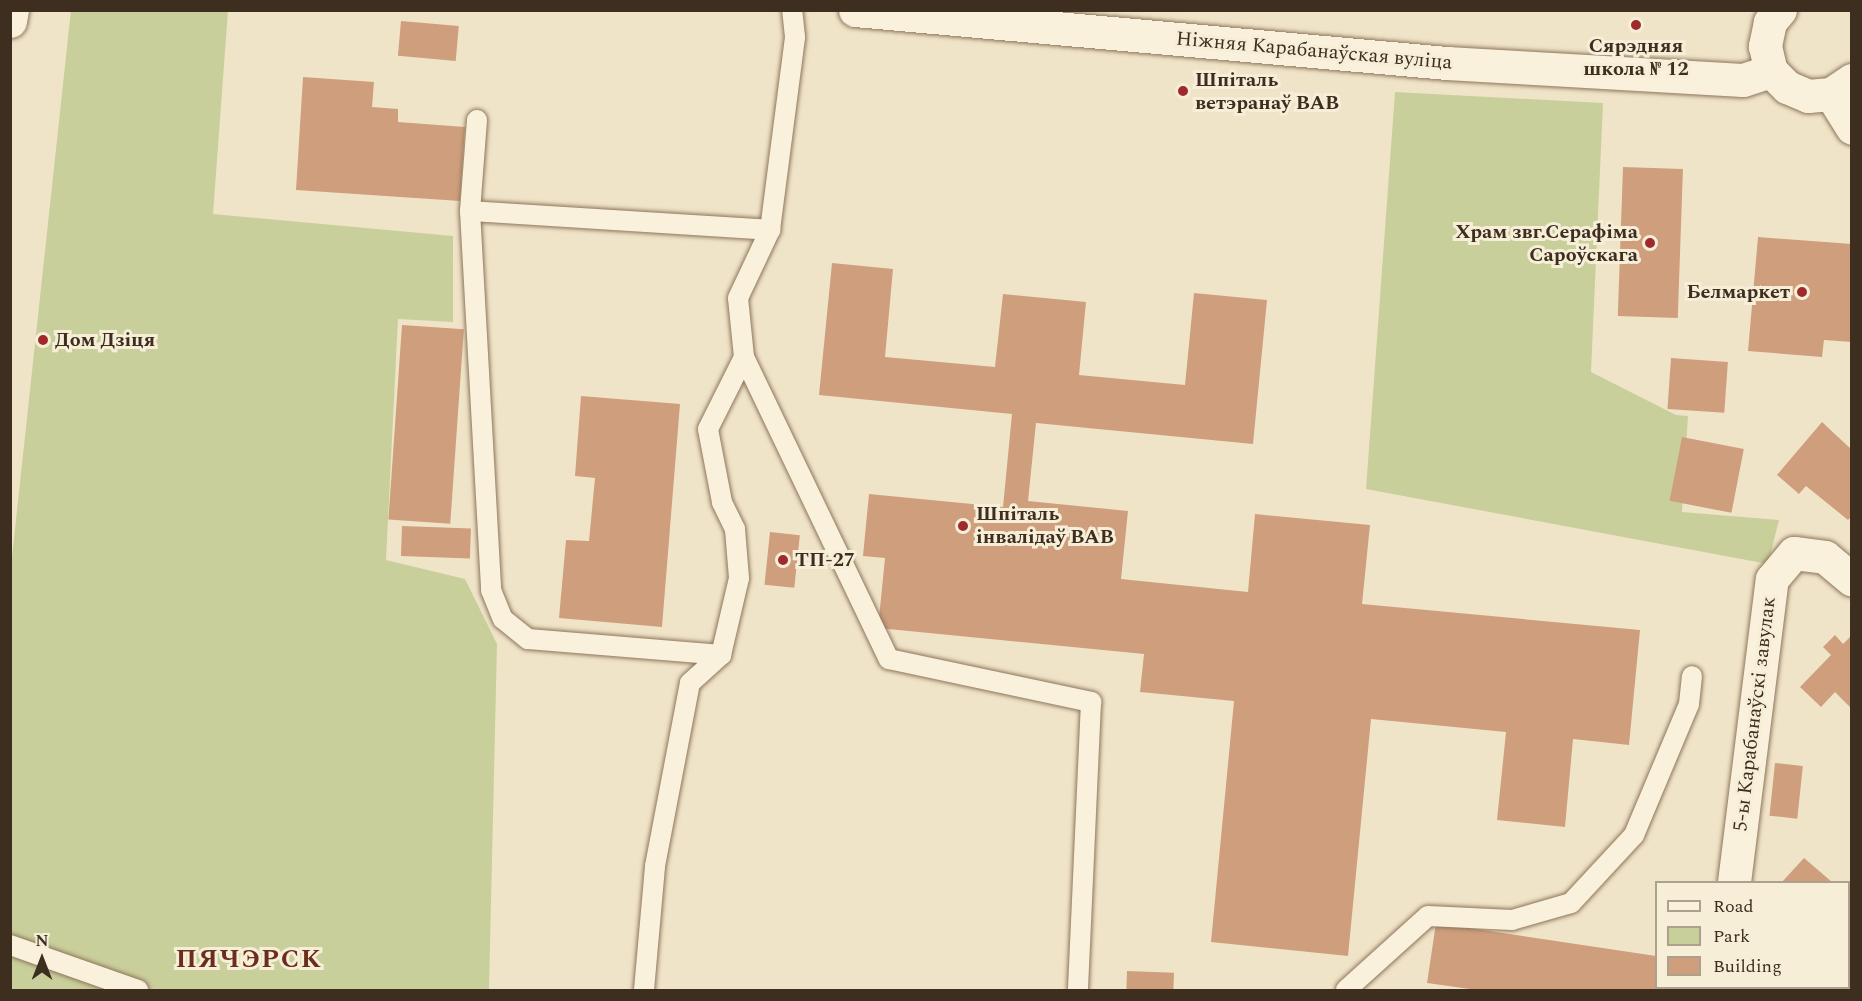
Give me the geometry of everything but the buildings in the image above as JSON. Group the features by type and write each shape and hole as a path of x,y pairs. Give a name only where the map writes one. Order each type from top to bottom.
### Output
{"main road":[{"path":"10,21 12,10"},
{"name":"Ніжняя Карабанаўская вуліца","path":"855,10 1448,63 1743,80 1771,71"},
{"path":"1780,10 1770,22 1765,46 1771,71 1787,87 1808,96 1841,87 1851,128"},
{"name":"5-ы Карабанаўскі завулак","path":"1734,881 1772,579 1794,553 1826,557 1851,580"}],"lane":[{"path":"792,10 795,38 770,230 738,298 744,357 889,659 1091,702 1078,990"},
{"path":"477,120 470,211 491,590 503,619 528,639 721,655"},
{"path":"470,211 770,230"},
{"path":"644,990 655,866 690,683 721,655 739,578 735,529 722,502 708,429 744,357"},
{"path":"1346,990 1428,916 1512,920 1571,903 1634,835 1689,704 1692,676"},
{"path":"10,945 138,990"}],"green space":[{"path":"71,10 228,11 213,214 453,236 453,322 398,319 386,560 465,579 497,644 489,990 11,990 11,566"},
{"path":"1395,92 1603,103 1591,372 1676,415 1688,416 1682,512 1779,520 1768,564 1366,489"}],"place":[{"name":"Сярэдняя школа № 12","path":"1636,25"},
{"name":"Шпіталь ветэранаў ВАВ","path":"1183,91"},
{"name":"Храм звг.Серафіма Сароўскага","path":"1650,243"},
{"name":"Белмаркет","path":"1802,292"},
{"name":"Дом Дзіця","path":"43,340"},
{"name":"Шпіталь інвалідаў ВАВ","path":"963,526"},
{"name":"ТП-27","path":"783,560"}],"district":[{"name":"ПЯЧЭРСК","path":"249,960"}]}
